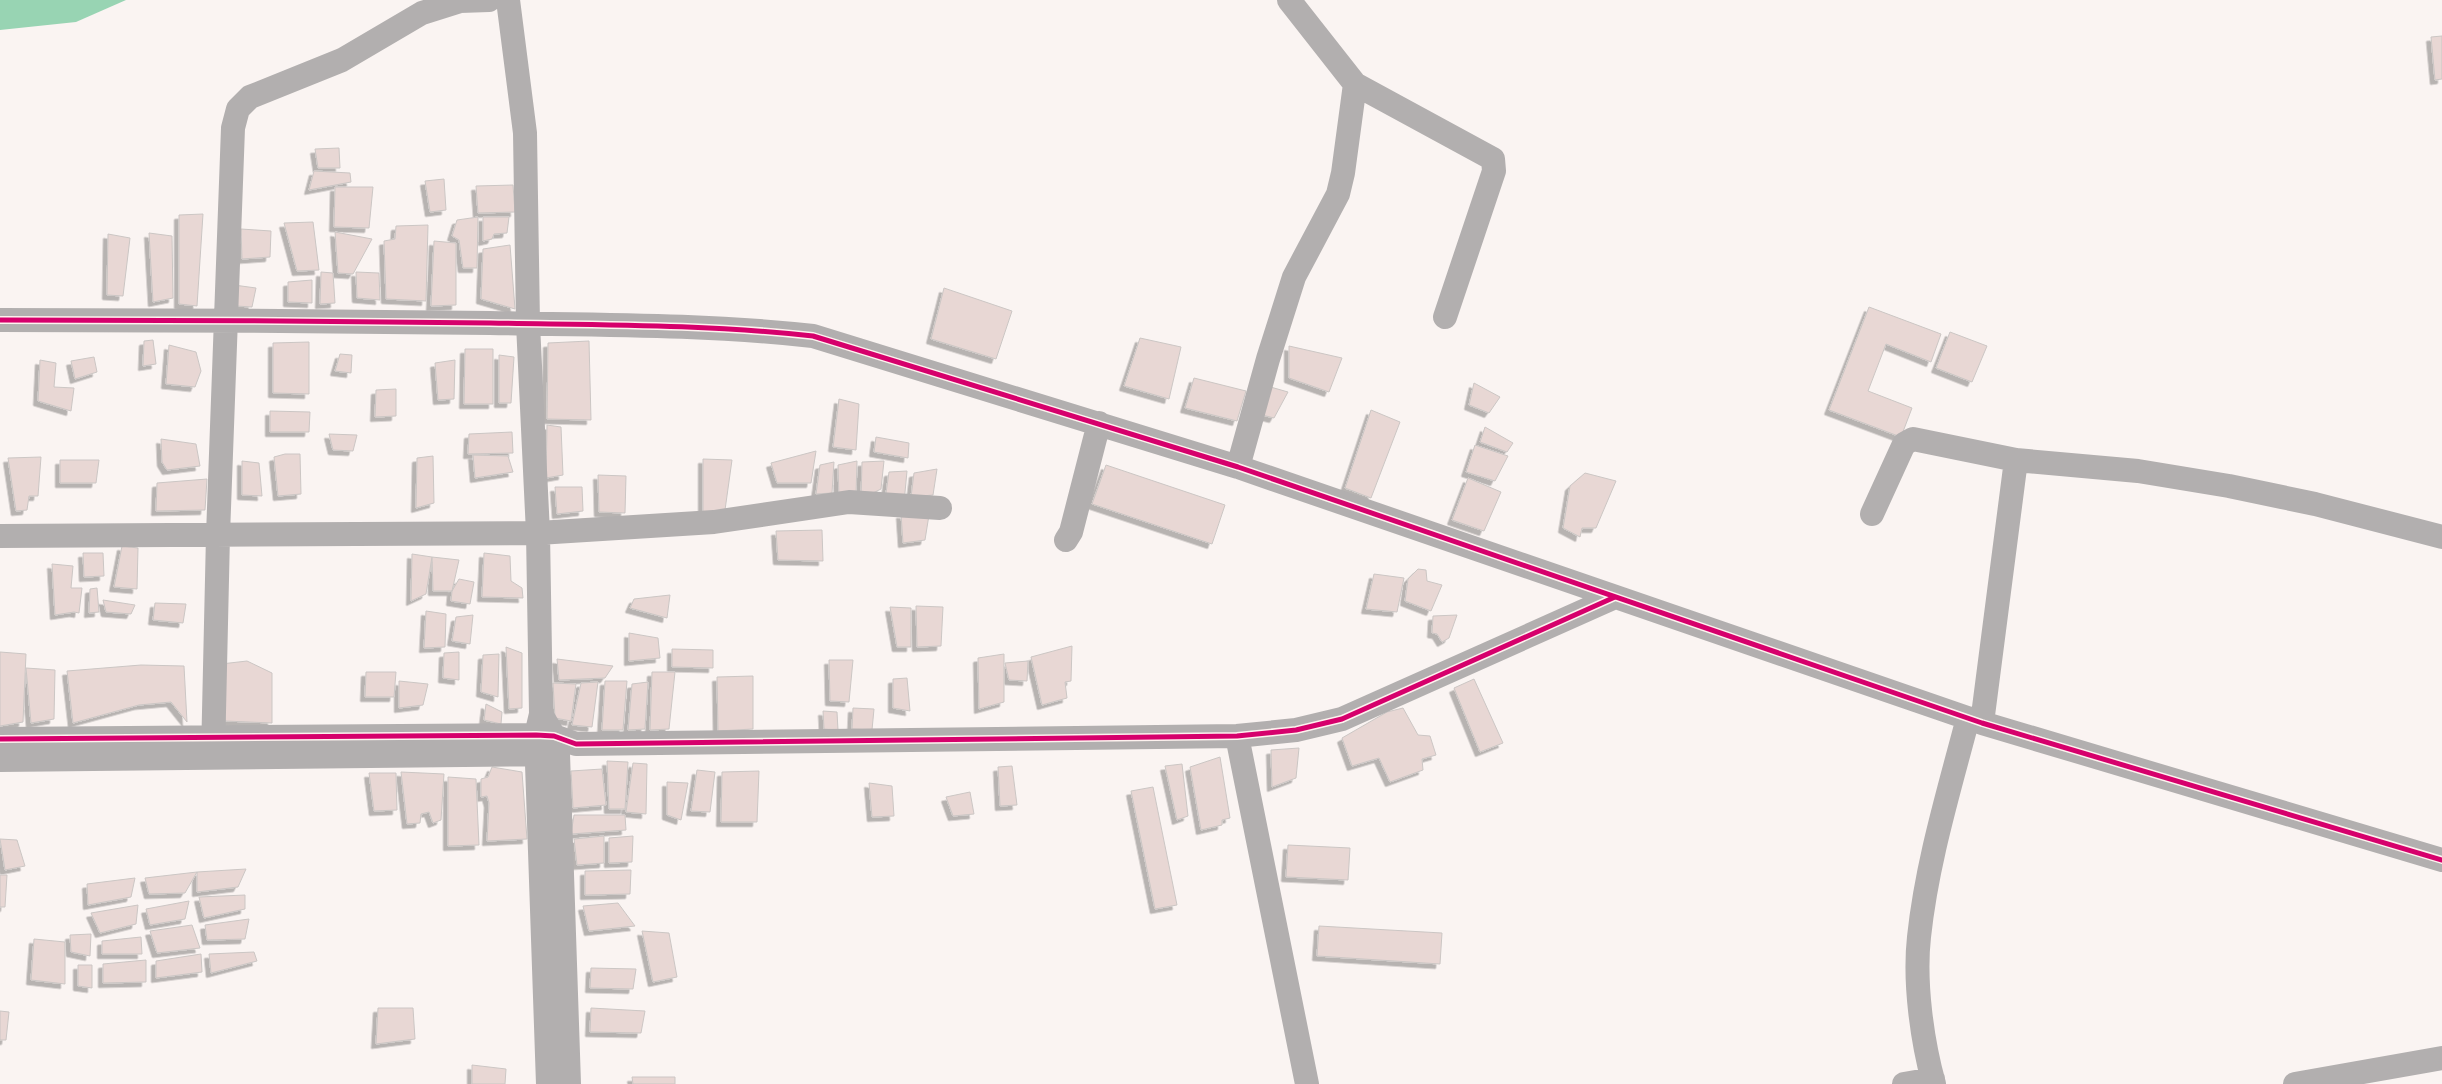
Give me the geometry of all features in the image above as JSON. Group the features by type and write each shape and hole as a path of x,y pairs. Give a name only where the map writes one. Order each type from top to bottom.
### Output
{"street":[{"path":"213,747 218,535 233,128 238,110 244,101 342,60 422,13 460,1 489,0"},
{"path":"508,0 525,133 528,324 569,1084"},
{"path":"1289,0 1355,84 1493,159 1494,171 1445,316"},
{"path":"1238,467 1268,359 1294,277 1338,194 1343,173 1355,84"},
{"path":"0,320 227,319 528,324 764,330 813,336 1238,467 1975,721 2442,860"},
{"path":"1066,540 1071,532 1099,423"},
{"path":"1872,514 1904,444 1907,440 1922,440 2016,460 2138,471 2229,486 2316,504 2442,537"},
{"path":"1904,1084 1933,1082 1919,1011 1918,939 1933,850 1975,721 2016,460"},
{"path":"0,536 538,533 714,522 849,502 940,508"},
{"path":"0,760 213,747 551,739 1236,736 1296,730 1342,719 1615,597"},
{"path":"1236,736 1307,1084"},
{"path":"0,739 213,747"},
{"path":"548,1084 551,739"},
{"path":"2295,1084 2442,1058"}],"shaded area":[{"path":"0,0 126,0 76,22 0,30"}],"building":[{"path":"2442,36 2442,79 2435,80 2431,37"},
{"path":"339,148 340,168 318,168 315,149"},
{"path":"314,171 350,173 351,182 309,190"},
{"path":"444,179 446,210 430,212 425,181"},
{"path":"513,185 515,212 478,213 476,186"},
{"path":"335,187 373,187 369,228 334,227"},
{"path":"203,214 197,306 179,304 179,215"},
{"path":"478,217 477,268 463,268 459,240 452,236 457,220"},
{"path":"483,217 509,217 507,233 494,234 492,239 483,241"},
{"path":"313,222 319,270 297,271 284,223"},
{"path":"428,225 426,301 386,299 384,241 395,239 396,226"},
{"path":"241,229 271,231 270,257 242,259"},
{"path":"335,232 372,239 353,274 338,273"},
{"path":"149,233 172,236 173,298 153,302"},
{"path":"108,234 130,238 123,296 107,295"},
{"path":"434,241 456,243 456,305 431,306"},
{"path":"510,245 515,309 481,299 483,249"},
{"path":"321,272 333,273 335,303 320,304"},
{"path":"356,272 379,273 380,300 357,298"},
{"path":"312,280 312,303 288,302 288,282"},
{"path":"234,285 256,288 252,307 236,306"},
{"path":"944,288 1012,311 996,359 931,339"},
{"path":"1869,307 1941,334 1931,362 1886,344 1868,391 1912,408 1901,437 1829,410"},
{"path":"1950,332 1987,346 1972,382 1936,368"},
{"path":"1140,338 1181,347 1169,399 1124,386"},
{"path":"153,340 156,364 143,366 144,341"},
{"path":"589,341 591,420 547,419 548,343"},
{"path":"309,342 309,394 273,393 273,343"},
{"path":"169,345 196,352 201,371 195,387 166,384"},
{"path":"1289,346 1342,358 1329,392 1289,378"},
{"path":"465,349 493,349 493,404 464,404"},
{"path":"340,354 352,355 351,373 335,371"},
{"path":"499,355 514,357 511,403 499,403"},
{"path":"94,357 97,372 75,379 71,361"},
{"path":"40,360 56,363 54,387 74,388 71,411 38,401"},
{"path":"455,360 454,399 438,400 435,363"},
{"path":"1194,378 1246,391 1237,421 1185,408"},
{"path":"1474,383 1500,397 1489,413 1469,405"},
{"path":"1267,386 1288,392 1274,418 1258,414"},
{"path":"396,389 396,416 375,417 376,390"},
{"path":"839,399 859,404 856,450 833,447"},
{"path":"1371,410 1400,422 1371,498 1345,488"},
{"path":"270,411 310,412 309,432 270,432"},
{"path":"547,425 561,427 563,475 546,478"},
{"path":"1485,427 1513,443 1507,452 1480,442"},
{"path":"512,432 513,453 468,454 469,434"},
{"path":"329,434 357,435 353,451 333,450"},
{"path":"876,437 909,443 908,458 874,452"},
{"path":"161,439 196,444 200,466 167,470 162,462"},
{"path":"1475,445 1508,456 1495,481 1466,472"},
{"path":"816,451 811,483 777,483 771,463"},
{"path":"285,454 300,454 301,494 278,496 274,457"},
{"path":"473,455 508,456 513,472 475,478"},
{"path":"433,456 434,503 416,508 417,458"},
{"path":"41,457 38,496 29,496 27,510 16,511 8,458"},
{"path":"703,459 732,460 725,510 703,512"},
{"path":"60,460 99,460 96,483 60,483"},
{"path":"242,461 259,463 262,496 242,495"},
{"path":"857,461 856,496 839,499 838,465"},
{"path":"884,461 881,489 861,499 862,462"},
{"path":"834,462 832,493 816,494 820,465"},
{"path":"1106,465 1225,505 1212,544 1092,504"},
{"path":"937,469 933,495 911,497 914,473"},
{"path":"907,471 904,503 885,500 889,472"},
{"path":"1585,473 1616,481 1596,528 1582,528 1580,537 1563,528 1570,486"},
{"path":"598,475 626,476 625,513 599,512"},
{"path":"1468,478 1501,492 1484,531 1452,520"},
{"path":"207,479 205,510 156,511 157,483"},
{"path":"555,487 582,487 583,511 557,514"},
{"path":"901,514 929,515 925,540 903,543"},
{"path":"822,530 823,561 778,560 776,531"},
{"path":"122,546 138,548 137,589 114,587"},
{"path":"83,553 103,553 104,576 84,577"},
{"path":"484,553 510,556 511,581 522,588 523,598 482,597"},
{"path":"412,554 432,557 426,594 411,601"},
{"path":"432,557 459,560 452,591 433,591"},
{"path":"52,564 73,566 71,588 82,588 79,613 55,615"},
{"path":"1418,569 1426,570 1427,581 1442,585 1431,611 1405,601 1408,579"},
{"path":"1374,574 1404,578 1397,612 1366,609"},
{"path":"459,579 474,582 470,604 451,601 452,591"},
{"path":"97,588 99,612 89,613 90,589"},
{"path":"670,595 667,618 630,608 634,599"},
{"path":"103,600 135,605 131,614 106,612"},
{"path":"155,603 186,604 183,623 153,620"},
{"path":"916,606 943,607 941,646 917,647"},
{"path":"890,607 911,608 911,647 897,647"},
{"path":"426,611 446,614 445,647 424,648"},
{"path":"473,615 470,644 452,641 456,617"},
{"path":"1457,615 1449,638 1442,642 1437,634 1432,633 1433,616"},
{"path":"629,633 658,638 660,658 629,661"},
{"path":"1072,646 1071,681 1065,682 1067,698 1042,705 1031,657"},
{"path":"506,647 522,653 522,708 509,709"},
{"path":"672,649 713,650 713,668 672,667"},
{"path":"0,652 26,654 23,722 0,726"},
{"path":"459,652 459,680 443,678 444,653"},
{"path":"499,654 498,697 481,692 483,655"},
{"path":"1004,654 1004,702 979,709 978,658"},
{"path":"557,659 613,666 605,678 559,680"},
{"path":"829,660 853,660 849,702 830,701"},
{"path":"247,661 272,673 272,723 225,721 221,664"},
{"path":"1028,661 1027,681 1009,680 1005,663"},
{"path":"141,665 184,666 187,722 171,702 139,705 73,723 67,671"},
{"path":"26,668 55,670 54,719 31,723"},
{"path":"366,672 396,672 394,697 365,697"},
{"path":"652,672 675,672 669,729 650,730"},
{"path":"753,676 753,729 718,731 717,677"},
{"path":"907,678 910,711 893,708 893,679"},
{"path":"1474,679 1503,743 1480,752 1454,688"},
{"path":"399,681 428,684 423,705 399,708"},
{"path":"605,681 627,681 623,730 602,730"},
{"path":"598,682 592,727 572,725 581,683"},
{"path":"648,682 645,729 628,730 632,684"},
{"path":"553,683 576,684 571,721 555,718"},
{"path":"486,704 502,712 501,724 484,720"},
{"path":"853,708 874,709 872,730 852,729"},
{"path":"1403,708 1418,735 1430,736 1436,755 1422,759 1423,770 1390,782 1379,758 1352,766 1342,738 1387,712"},
{"path":"823,711 837,712 838,730 824,729"},
{"path":"1299,748 1296,778 1272,787 1271,750"},
{"path":"1220,757 1230,818 1222,820 1222,825 1201,830 1190,767"},
{"path":"607,761 628,762 625,809 609,809"},
{"path":"633,763 647,764 646,814 626,812"},
{"path":"1182,764 1188,816 1177,820 1165,766"},
{"path":"1012,766 1017,805 1000,806 998,767"},
{"path":"492,767 522,772 527,839 487,841 489,803 487,796 481,797 481,779 488,777"},
{"path":"602,769 606,805 573,808 571,771"},
{"path":"697,770 715,772 710,812 691,811"},
{"path":"759,771 757,822 721,822 722,772"},
{"path":"401,772 444,774 441,820 433,823 429,812 421,814 420,823 407,824"},
{"path":"369,773 396,773 397,810 374,811"},
{"path":"448,777 476,779 479,845 448,846"},
{"path":"667,782 688,783 681,820 667,815"},
{"path":"869,783 892,786 894,816 872,817"},
{"path":"1153,787 1177,905 1155,909 1131,791"},
{"path":"970,792 974,814 953,816 946,797"},
{"path":"574,815 625,815 626,830 571,834"},
{"path":"604,836 604,863 577,865 574,839"},
{"path":"633,836 632,862 609,863 609,838"},
{"path":"0,839 17,840 25,866 5,870"},
{"path":"1288,845 1350,848 1348,880 1286,877"},
{"path":"246,869 238,887 197,892 197,872"},
{"path":"631,870 630,894 585,895 585,871"},
{"path":"197,872 185,893 149,894 145,878"},
{"path":"0,875 7,875 5,907 0,907"},
{"path":"135,878 131,897 88,905 87,884"},
{"path":"245,895 245,909 204,918 199,897"},
{"path":"189,901 185,919 150,925 146,909"},
{"path":"618,903 635,926 589,931 583,906"},
{"path":"138,905 136,924 100,933 91,913"},
{"path":"249,919 245,939 207,940 205,925"},
{"path":"192,925 200,948 157,953 150,931"},
{"path":"1319,926 1442,933 1440,964 1317,956"},
{"path":"642,931 669,933 677,977 653,982"},
{"path":"91,934 90,956 71,952 70,935"},
{"path":"141,937 142,954 102,954 102,941"},
{"path":"34,939 65,942 65,984 31,980"},
{"path":"254,952 257,961 211,973 209,954"},
{"path":"201,954 202,972 156,978 156,961"},
{"path":"146,960 146,982 103,983 103,964"},
{"path":"78,965 92,965 92,988 78,986"},
{"path":"591,968 636,969 633,989 590,988"},
{"path":"378,1008 413,1008 415,1039 376,1044"},
{"path":"591,1008 645,1011 641,1033 590,1032"},
{"path":"0,1011 9,1012 6,1040 0,1040"},
{"path":"472,1065 506,1069 505,1084 472,1084"},
{"path":"632,1077 675,1077 675,1084 633,1084"}],"cycle path":[{"path":"0,320 306,321 611,325 732,329 813,336 1238,467 1982,723 2442,860"},
{"path":"0,739 536,735 554,736 576,744 1237,736 1296,730 1342,719 1615,597"}]}
